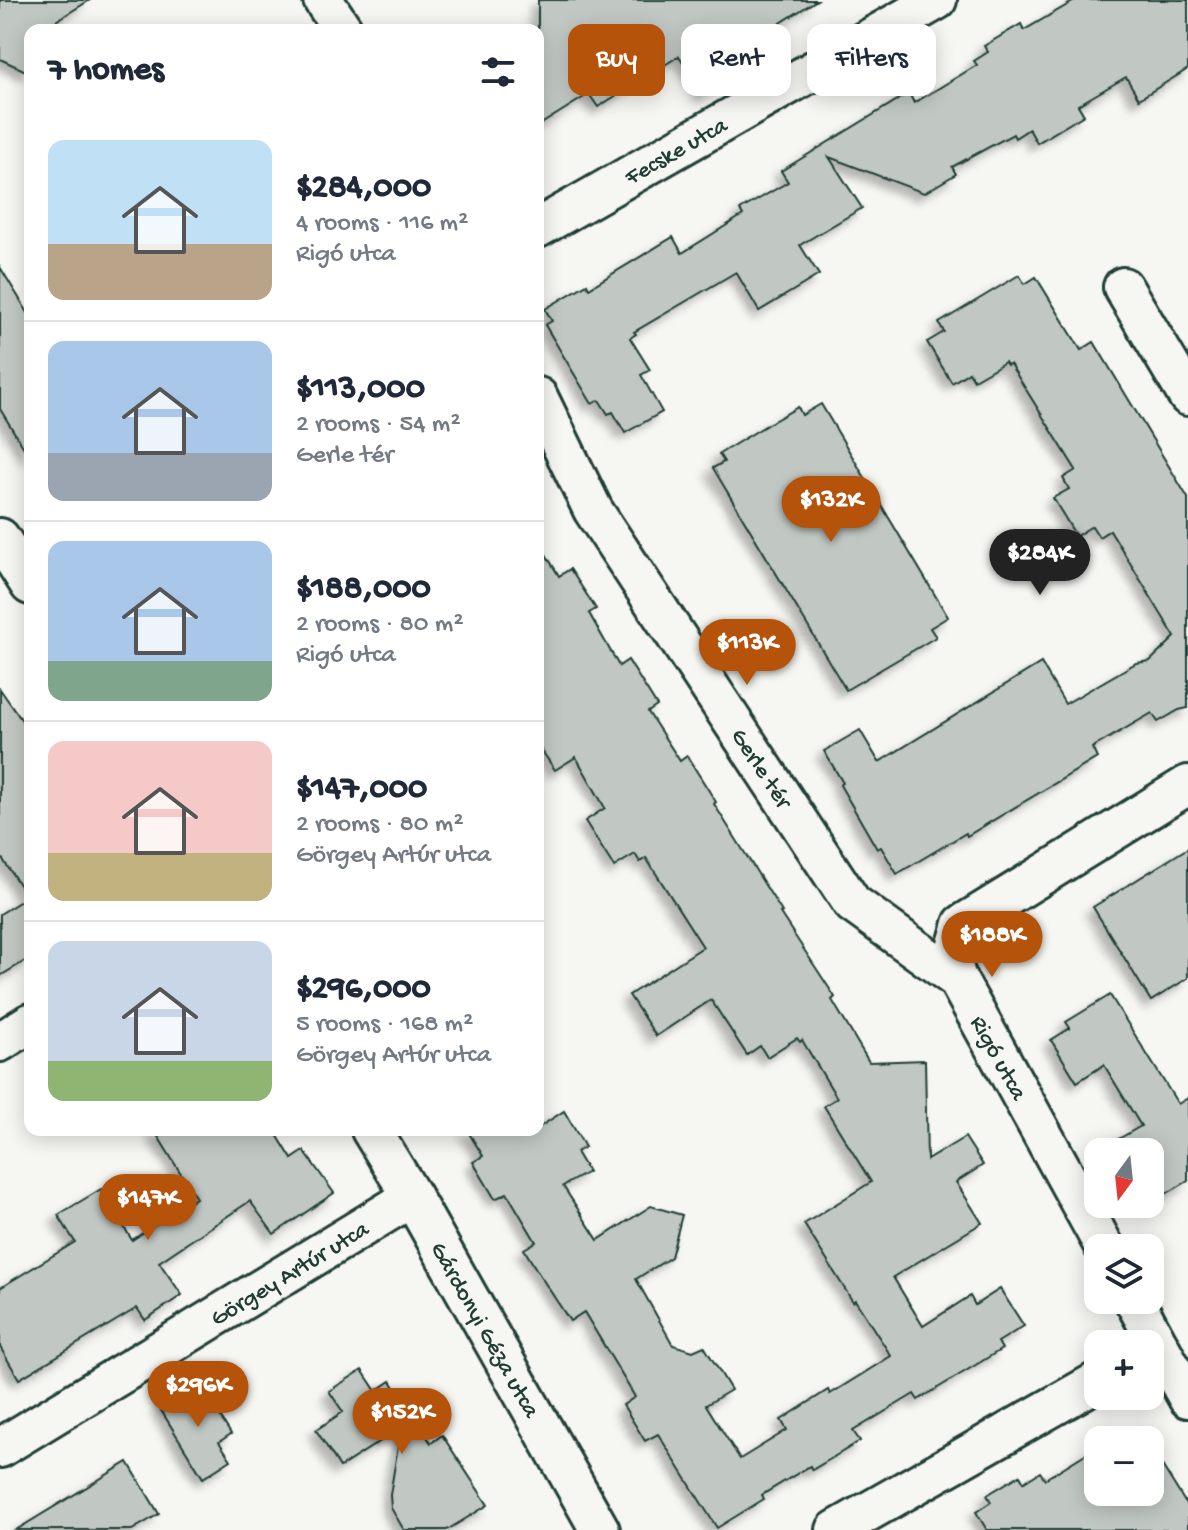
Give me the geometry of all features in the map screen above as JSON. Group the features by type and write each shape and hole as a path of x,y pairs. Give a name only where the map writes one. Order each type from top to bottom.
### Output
{"street":[{"path":"323,0 339,24"},
{"name":"Fecske utca","path":"544,225 937,0"},
{"path":"1123,287 1188,396"},
{"name":"Gerle tér","path":"544,409 593,510 852,903 957,979"},
{"path":"0,538 24,576"},
{"path":"957,979 952,962 963,924 1188,785"},
{"name":"Rigó utca","path":"957,979 1097,1234"},
{"path":"0,1042 24,1027"},
{"name":"Gárdonyi Géza utca","path":"375,1136 600,1530"},
{"name":"Görgey Artúr utca","path":"0,1448 412,1197"},
{"path":"1164,1362 1188,1398"},
{"path":"836,1530 1084,1389"}],"building":[{"path":"0,0 90,0 51,24 24,24 24,70 0,59"},
{"path":"538,0 817,0 779,24 681,24 681,59 679,56 665,65 665,24 568,24 568,96 586,96 544,122 544,24 538,24"},
{"path":"1076,0 1188,0 1188,69 1139,99 1126,77 1078,105 1084,115 1037,143 1029,129 1015,138 1013,134 952,167 956,174 924,193 829,157 862,208 800,245 819,275 759,311 736,272 634,332 636,334 630,338 650,370 641,375 662,412 625,433 613,412 608,414 599,400 592,404 545,325 552,321 545,309 587,284 589,288 673,237 682,253 743,215 740,210 788,182 781,171 904,96 910,96 914,103 926,96 936,96 936,90 977,65 974,61 988,52 984,46 1021,24 1024,30"},
{"path":"590,96 615,96 598,107"},
{"path":"0,267 24,306 24,448 0,409"},
{"path":"1019,275 1025,284 1036,277 1081,350 1094,342 1188,498 1188,708 1158,722 1152,713 1092,748 1097,758 897,874 881,847 877,849 824,751 860,730 879,762 1041,663 1065,704 1136,663 1150,661 1175,637 1110,530 1099,537 1092,526 1076,536 1053,498 1069,489 1063,478 1076,470 1010,364 1005,362 974,380 969,372 952,383 927,342 944,332 939,323"},
{"path":"821,404 948,617 930,628 936,637 846,690 713,468 724,462 719,454 765,426 798,407 802,415"},
{"path":"544,551 559,576 570,569 596,609 589,613 619,666 628,660 657,706 648,712 680,761 687,756 780,913 835,997 832,1000 869,1062 925,1060 927,1160 965,1137 983,1165 956,1182 982,1223 893,1277 923,1326 970,1296 975,1305 1000,1289 1024,1326 998,1342 1002,1349 918,1400 914,1394 853,1431 860,1441 762,1495 764,1499 717,1528 658,1434 645,1441 623,1405 635,1397 584,1312 570,1321 539,1274 524,1249 536,1242 507,1193 495,1199 473,1162 483,1156 471,1136 544,1136 544,1124 564,1111 585,1147 576,1152 588,1172 563,1186 598,1240 651,1206 682,1215 671,1257 636,1279 673,1345 693,1351 704,1346 731,1390 706,1405 740,1459 787,1430 781,1420 891,1356 804,1224 871,1182 824,1106 837,1098 802,1040 800,1042 797,1038 767,1057 760,1046 747,1055 711,1000 656,1036 629,995 703,947 646,858 640,862 635,854 614,867 585,821 605,808 576,757 555,770 544,754"},
{"path":"0,689 24,723 24,892 0,855"},
{"path":"1188,848 1188,978 1151,1001 1093,907"},
{"path":"24,899 24,962 0,976 0,914"},
{"path":"1110,995 1178,1104 1188,1098 1188,1181 1164,1195 1164,1138 1120,1138 1141,1126 1104,1065 1077,1082 1051,1040 1070,1028 1066,1022"},
{"path":"158,1136 278,1136 292,1159 304,1151 334,1193 274,1234 250,1201 159,1262 182,1295 145,1320 137,1308 19,1379 0,1347 0,1288 75,1242 58,1215 101,1189 132,1240 196,1198"},
{"path":"362,1370 376,1391 391,1381 431,1443 442,1435 488,1505 447,1530 404,1530 391,1508 390,1495 401,1428 340,1467 316,1430 343,1412 329,1391"},
{"path":"199,1383 231,1434 219,1442 231,1460 203,1478 159,1407"},
{"path":"1084,1455 1084,1506 1164,1506 1164,1468 1188,1507 1188,1530 987,1530 976,1512 991,1502 987,1495 1020,1475 1024,1482 1040,1472 1045,1479"},
{"path":"128,1462 159,1514 132,1530 16,1530"}]}
